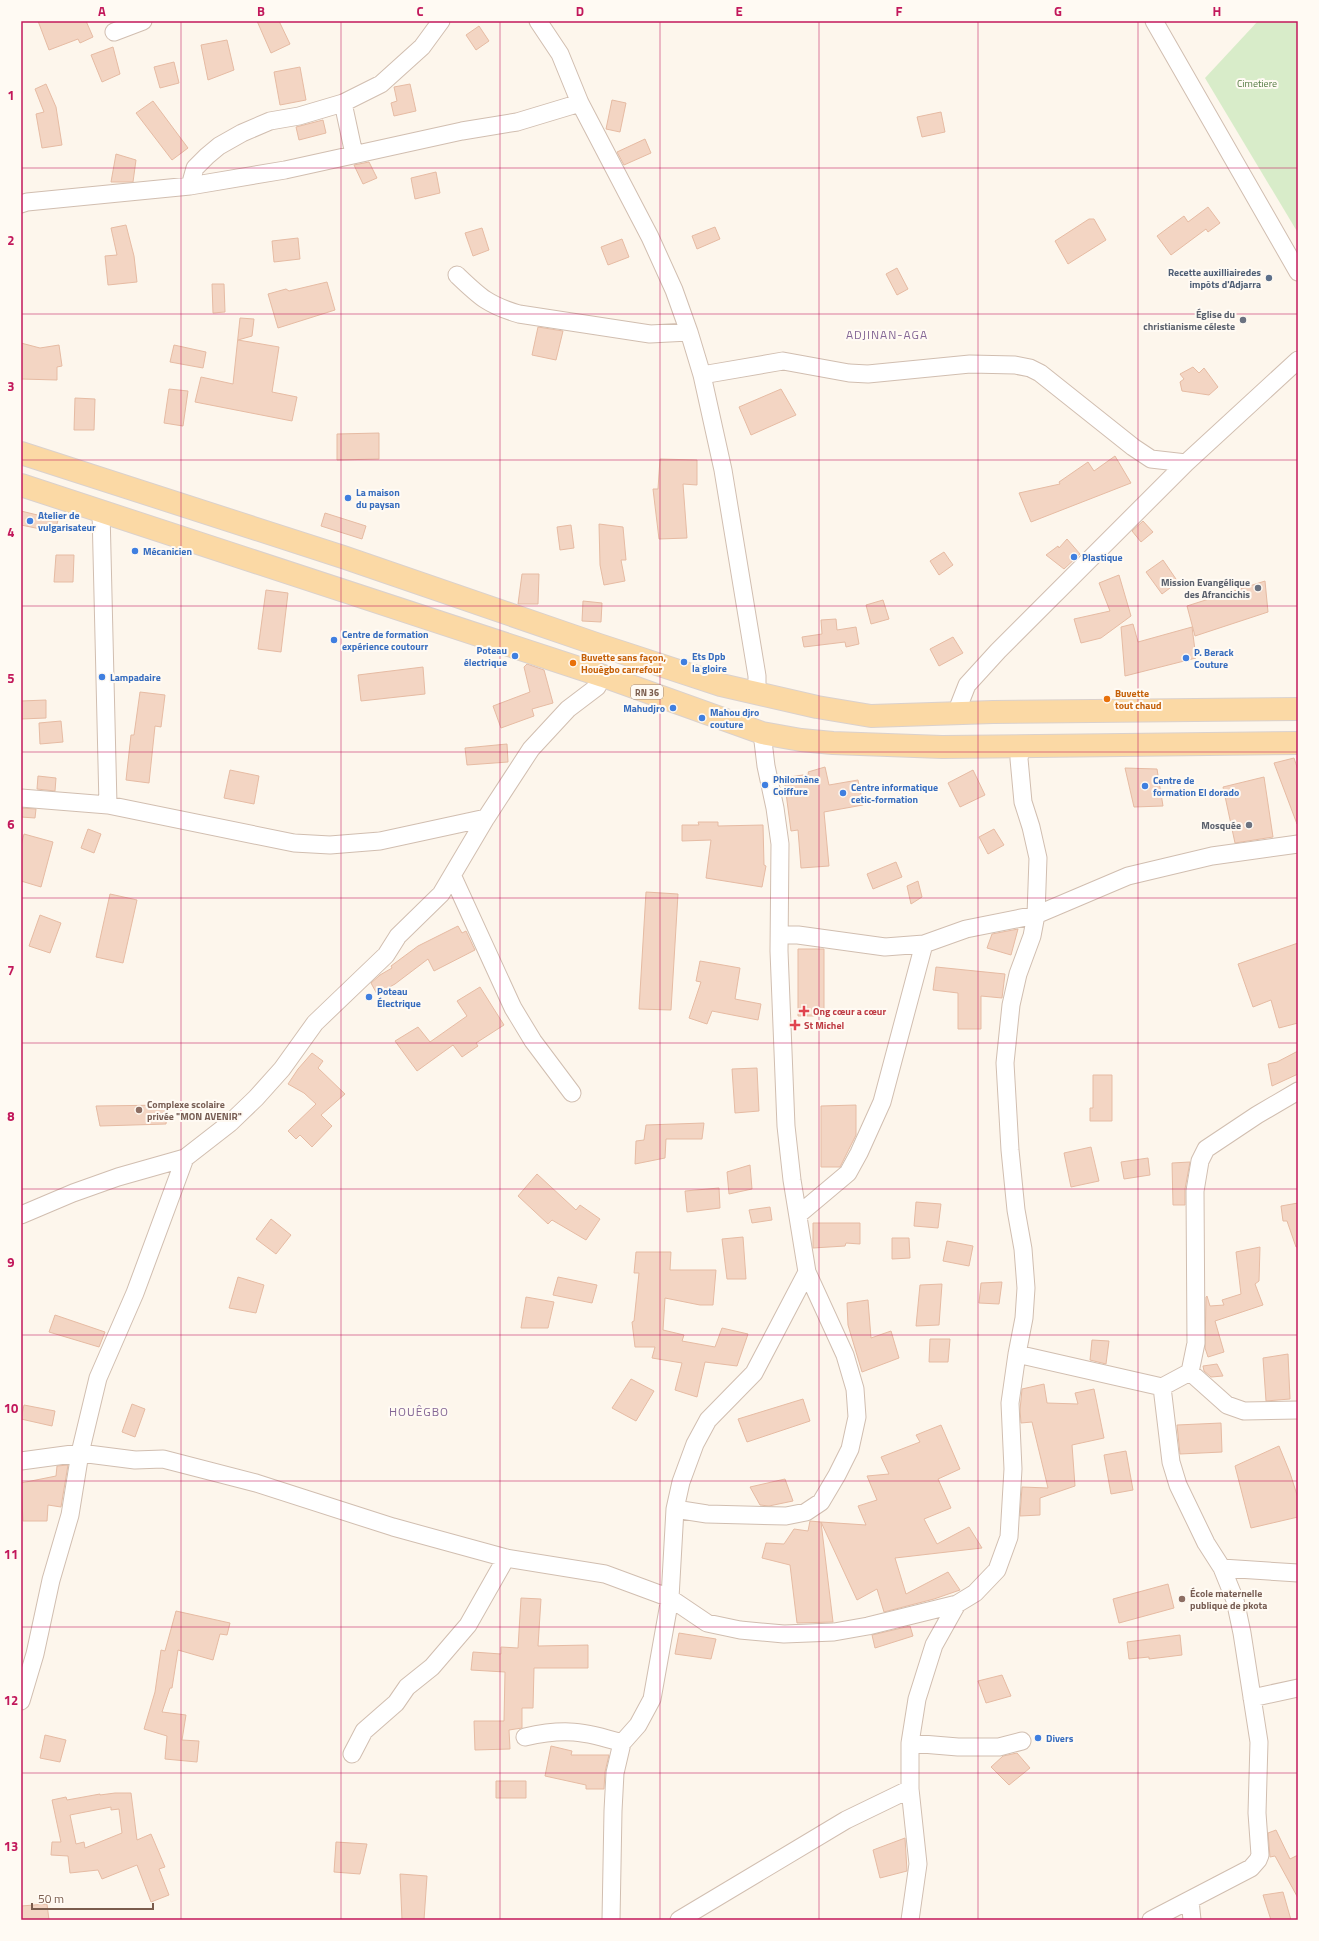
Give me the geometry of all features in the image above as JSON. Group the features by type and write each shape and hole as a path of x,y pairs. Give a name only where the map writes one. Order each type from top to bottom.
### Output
{"main road":[{"path":"21,453 343,557 599,645 721,685 817,707 871,716 956,713 1298,709"},
{"name":"RN 36","path":"21,485 603,676 762,733 801,740 942,747 1298,743"}],"street":[{"path":"114,32 143,21"},
{"path":"190,186 195,168 219,146 236,136 270,121 299,116 343,103 381,84 422,47 441,21"},
{"path":"538,21 560,54 580,103 650,237 674,290 689,332 702,375 731,515 757,676 757,693"},
{"path":"1154,21 1298,272"},
{"path":"343,103 354,154"},
{"path":"21,204 27,202 190,186 285,170 462,131 516,122 580,103"},
{"path":"457,276 482,299 500,308 519,314 650,334 689,332"},
{"path":"956,713 967,684 1186,463 1298,360"},
{"path":"702,375 783,361 828,370 868,374 970,364 1022,366 1040,373 1133,447 1151,459 1186,463"},
{"path":"101,511 108,805"},
{"path":"21,1215 92,1186 185,1158 230,1123 256,1098 282,1069 315,1023 386,955 398,936 441,894 453,877 486,818 531,749 568,710 597,687 603,676"},
{"path":"675,1509 707,1514 786,1516 806,1512 821,1502 837,1475 850,1449 857,1417 855,1388 845,1355 807,1272 792,1180 786,1126 780,935 780,844 775,808 766,766 762,733"},
{"path":"21,1461 80,1453 135,1460 163,1459 256,1483 393,1527 506,1558 605,1574 670,1598 707,1623 740,1630 784,1634 834,1632 868,1626 956,1604 975,1594 997,1570 1010,1538 1013,1469 1010,1403 1024,1318 1026,1288 1023,1249 1016,1210 1010,1157 1005,1063 1011,1005 1018,974 1032,936 1036,915 1038,858 1024,802 1019,759 1021,747"},
{"path":"21,798 108,805 294,843 330,845 380,840 486,818"},
{"path":"780,935 798,935 885,947 924,944 966,929 1036,915 1128,876 1212,856 1298,844"},
{"path":"453,877 513,1008 533,1041 572,1093"},
{"path":"798,1215 848,1173 859,1153 882,1102 924,944"},
{"path":"1190,1372 1196,1343 1195,1191 1200,1161 1206,1149 1257,1115 1298,1091"},
{"path":"21,1701 35,1654 51,1580 70,1515 80,1453 98,1378 135,1293 185,1158"},
{"path":"611,1920 613,1811 616,1773 622,1743 638,1725 652,1699 670,1598 675,1509 681,1482 695,1444 708,1420 754,1373 807,1272"},
{"path":"1017,1354 1162,1387 1190,1372"},
{"path":"1190,1372 1227,1405 1244,1411 1298,1410"},
{"path":"1151,1920 1251,1868 1260,1855 1257,1813 1258,1742 1242,1633 1235,1600 1222,1568 1206,1543 1178,1485 1171,1462 1162,1387"},
{"path":"352,1754 364,1731 396,1703 407,1687 432,1667 468,1625 506,1558"},
{"path":"1222,1568 1298,1574"},
{"path":"910,1920 918,1864 910,1789 910,1743 917,1699 934,1645 956,1604"},
{"path":"1252,1698 1298,1688"},
{"path":"525,1737 550,1731 571,1731 601,1736 622,1743"},
{"path":"910,1743 958,1747 999,1747 1022,1741"},
{"path":"679,1920 846,1820 910,1789"},
{"path":"1190,1900 1192,1920"}],"green space":[{"name":"Cimetiere","path":"1258,21 1298,21 1298,233 1205,78"}],"building":[{"path":"38,21 86,21 93,37 80,43 78,39 49,50"},
{"path":"257,21 279,21 290,44 271,53"},
{"path":"479,26 489,41 476,50 466,35"},
{"path":"227,40 234,70 208,80 201,45"},
{"path":"113,47 120,74 102,82 91,55"},
{"path":"174,62 179,83 160,88 154,67"},
{"path":"300,67 306,100 280,105 274,72"},
{"path":"46,84 56,107 62,145 42,148 36,114 44,112 35,89"},
{"path":"410,84 416,111 394,116 391,103 397,101 394,87"},
{"path":"612,100 626,103 620,132 606,129"},
{"path":"153,101 188,148 172,160 136,113"},
{"path":"941,112 945,132 922,137 917,117"},
{"path":"323,120 326,133 299,140 296,127"},
{"path":"645,139 651,153 624,165 617,152"},
{"path":"116,154 136,160 133,182 111,182"},
{"path":"369,162 377,178 363,184 354,165"},
{"path":"436,172 440,193 415,199 411,178"},
{"path":"1208,207 1220,223 1208,232 1206,229 1171,255 1157,236 1184,216 1188,222"},
{"path":"1089,219 1094,219 1106,240 1068,264 1055,241"},
{"path":"126,225 134,256 137,282 108,285 105,256 117,255 111,228"},
{"path":"715,227 720,239 697,249 692,236"},
{"path":"482,228 489,250 473,256 465,233"},
{"path":"298,238 300,259 274,262 272,241"},
{"path":"622,239 629,257 608,265 601,247"},
{"path":"897,268 908,289 897,295 886,274"},
{"path":"327,282 335,310 278,328 268,294 286,289 289,291"},
{"path":"212,284 224,284 225,312 213,313"},
{"path":"240,318 254,319 252,336 238,340 279,347 272,392 297,397 292,421 195,402 201,377 233,384"},
{"path":"538,327 563,331 556,360 532,355"},
{"path":"21,343 40,348 59,345 62,366 57,367 57,380 21,379"},
{"path":"174,345 206,352 203,368 170,362"},
{"path":"1193,367 1199,373 1204,368 1218,387 1209,395 1182,391 1180,382 1184,379 1180,374"},
{"path":"169,389 188,391 183,426 164,423"},
{"path":"781,389 796,415 751,435 739,407"},
{"path":"75,398 95,399 94,430 74,430"},
{"path":"379,433 379,459 337,460 337,434"},
{"path":"1115,456 1131,483 1031,522 1019,493 1060,484 1059,482 1088,462 1094,471"},
{"path":"660,459 697,460 697,485 683,484 687,538 659,539 653,489 658,489"},
{"path":"21,511 58,520 55,532 21,525"},
{"path":"325,513 366,526 362,539 321,526"},
{"path":"1143,521 1153,532 1141,542 1132,531"},
{"path":"599,524 623,527 626,560 621,560 625,581 604,585 600,565"},
{"path":"571,525 574,548 560,550 557,527"},
{"path":"1067,539 1080,554 1064,569 1046,555 1058,546 1059,548"},
{"path":"944,552 953,565 939,575 930,561"},
{"path":"56,555 74,555 73,582 54,582"},
{"path":"1163,560 1178,582 1162,594 1146,572"},
{"path":"522,574 539,574 538,604 518,604"},
{"path":"1119,575 1131,616 1101,638 1081,643 1074,619 1110,611 1099,583"},
{"path":"1265,581 1268,612 1195,636 1187,606"},
{"path":"266,590 288,593 281,652 258,649"},
{"path":"883,600 889,619 871,624 866,605"},
{"path":"583,601 602,603 601,622 582,621"},
{"path":"836,619 837,630 856,627 859,644 846,647 845,642 804,647 802,637 822,634 821,620"},
{"path":"1133,624 1138,642 1192,627 1196,658 1125,676 1121,627"},
{"path":"953,637 963,653 939,666 930,649"},
{"path":"527,664 544,670 553,703 532,709 534,716 501,728 493,706 530,692 524,667"},
{"path":"423,667 425,694 361,701 358,675"},
{"path":"140,692 165,695 161,727 155,726 149,783 126,780 131,735 134,735"},
{"path":"46,700 46,718 21,719 21,701"},
{"path":"61,721 63,742 40,744 39,723"},
{"path":"507,744 508,762 467,765 465,748"},
{"path":"1294,758 1298,770 1297,824 1274,763"},
{"path":"825,767 829,785 858,780 863,805 824,812 829,866 801,868 798,830 791,831 784,778 809,774 808,772"},
{"path":"1125,768 1157,769 1163,806 1134,807"},
{"path":"230,770 259,776 254,804 224,798"},
{"path":"973,770 985,795 960,807 948,783"},
{"path":"38,776 56,778 55,791 37,789"},
{"path":"1264,777 1273,837 1235,843 1223,787"},
{"path":"21,808 36,809 35,818 21,817"},
{"path":"698,822 718,822 718,826 763,825 764,865 766,866 762,887 706,878 711,840 682,841 682,825 699,825"},
{"path":"88,829 101,834 94,853 81,848"},
{"path":"994,829 1004,845 988,854 979,837"},
{"path":"24,834 53,842 41,887 21,881 21,846"},
{"path":"896,862 902,877 873,889 867,874"},
{"path":"918,881 922,897 911,904 907,886"},
{"path":"646,892 678,894 671,1010 639,1009"},
{"path":"110,894 137,900 123,963 96,957"},
{"path":"40,915 61,923 50,953 29,946"},
{"path":"458,926 462,933 466,931 475,950 434,971 428,959 395,984 377,994 371,983 380,975 392,968 391,966 418,946"},
{"path":"1018,929 1011,955 987,948 992,934"},
{"path":"1298,943 1298,1023 1279,1028 1271,1000 1253,1007 1238,964"},
{"path":"798,949 824,949 824,1016 798,1016"},
{"path":"700,961 740,968 735,999 761,1004 758,1020 712,1011 707,1024 689,1018 701,982 696,981"},
{"path":"936,967 1005,974 1002,998 981,996 981,1029 958,1029 958,993 933,990"},
{"path":"480,987 504,1025 476,1043 478,1046 462,1057 453,1045 417,1071 395,1041 418,1027 430,1042 467,1016 457,1001"},
{"path":"1298,1051 1298,1074 1272,1086 1268,1064 1277,1062"},
{"path":"312,1053 323,1061 318,1068 345,1094 321,1115 332,1126 312,1147 300,1135 296,1139 288,1131 316,1104 304,1093 288,1084 298,1069"},
{"path":"757,1068 759,1111 735,1113 732,1069"},
{"path":"1093,1075 1112,1075 1112,1121 1090,1121 1090,1108 1093,1108"},
{"path":"168,1105 166,1124 100,1126 96,1106"},
{"path":"856,1105 856,1135 840,1167 821,1167 821,1106"},
{"path":"704,1123 702,1139 666,1139 665,1158 635,1164 636,1141 644,1140 646,1125"},
{"path":"1091,1147 1099,1181 1071,1187 1064,1153"},
{"path":"1148,1158 1150,1175 1124,1179 1121,1162"},
{"path":"1190,1162 1185,1189 1185,1205 1173,1205 1172,1163"},
{"path":"750,1165 752,1189 729,1194 727,1172"},
{"path":"537,1174 576,1210 580,1205 600,1219 586,1240 552,1220 548,1224 518,1196"},
{"path":"719,1188 720,1208 687,1212 685,1191"},
{"path":"916,1202 941,1204 938,1228 914,1226"},
{"path":"1298,1203 1298,1247 1296,1247 1287,1221 1283,1221 1281,1206"},
{"path":"770,1207 772,1220 752,1223 749,1210"},
{"path":"271,1219 291,1235 276,1254 256,1239"},
{"path":"813,1223 860,1223 860,1244 846,1243 845,1246 813,1248"},
{"path":"743,1237 746,1279 727,1279 722,1239"},
{"path":"892,1238 909,1238 910,1258 892,1259"},
{"path":"947,1241 973,1246 969,1266 943,1261"},
{"path":"1260,1247 1259,1281 1255,1284 1263,1305 1215,1321 1224,1352 1208,1357 1205,1348 1206,1297 1207,1296 1210,1306 1224,1305 1222,1300 1241,1294 1236,1252"},
{"path":"636,1252 671,1252 670,1270 716,1270 713,1305 700,1305 665,1298 663,1330 684,1335 682,1341 715,1347 722,1328 748,1334 737,1366 705,1362 697,1397 675,1390 682,1363 652,1358 655,1347 635,1347 632,1322 634,1321 639,1273 634,1273"},
{"path":"238,1277 264,1285 256,1313 229,1308"},
{"path":"558,1277 597,1285 592,1303 553,1295"},
{"path":"1002,1282 999,1304 979,1303 981,1283"},
{"path":"942,1284 939,1325 916,1326 920,1285"},
{"path":"526,1297 554,1302 548,1328 521,1328"},
{"path":"868,1300 871,1338 891,1331 899,1358 862,1372 848,1325 847,1303"},
{"path":"55,1315 105,1332 99,1347 49,1332"},
{"path":"930,1339 950,1339 948,1362 929,1362"},
{"path":"1092,1340 1109,1341 1106,1364 1090,1360"},
{"path":"1288,1354 1290,1399 1266,1401 1263,1358"},
{"path":"1217,1364 1223,1376 1211,1377 1204,1371 1203,1366"},
{"path":"631,1379 654,1391 636,1421 612,1408"},
{"path":"1044,1384 1047,1403 1078,1404 1075,1393 1094,1389 1104,1438 1072,1445 1075,1486 1040,1498 1040,1515 1020,1516 1022,1487 1048,1488 1032,1422 1021,1423 1020,1410 1022,1389"},
{"path":"803,1399 810,1421 747,1442 738,1419"},
{"path":"132,1404 145,1409 135,1437 122,1432"},
{"path":"24,1405 55,1411 52,1426 21,1419"},
{"path":"1221,1423 1222,1452 1180,1454 1177,1425"},
{"path":"941,1425 960,1469 938,1479 951,1508 924,1519 937,1544 969,1527 982,1548 895,1558 906,1594 948,1572 960,1590 934,1599 884,1612 877,1589 857,1600 821,1522 866,1525 858,1506 877,1500 867,1476 889,1474 881,1457 920,1442 916,1435"},
{"path":"1279,1446 1298,1498 1298,1517 1251,1528 1235,1466"},
{"path":"1126,1451 1133,1490 1111,1494 1104,1455"},
{"path":"68,1465 61,1507 48,1505 47,1521 23,1521 21,1483 56,1476 57,1466"},
{"path":"785,1479 793,1501 769,1506 760,1505 750,1487"},
{"path":"810,1521 821,1522 833,1622 797,1623 790,1565 762,1558 766,1543 784,1544 794,1529 808,1531"},
{"path":"1168,1584 1174,1608 1119,1623 1113,1599"},
{"path":"521,1598 541,1599 538,1646 588,1645 588,1668 534,1668 533,1708 522,1708 522,1728 509,1730 510,1749 475,1750 474,1721 504,1721 505,1672 471,1670 473,1652 501,1654 501,1647 518,1648"},
{"path":"176,1611 230,1623 227,1635 220,1634 213,1660 178,1650 172,1688 170,1688 162,1712 186,1715 182,1740 199,1741 197,1762 165,1759 167,1736 144,1729 155,1692 161,1650 165,1651"},
{"path":"910,1626 913,1636 875,1648 872,1635"},
{"path":"679,1633 716,1639 711,1659 675,1654"},
{"path":"1180,1635 1182,1655 1149,1659 1149,1657 1129,1659 1127,1642"},
{"path":"1002,1675 1011,1696 986,1703 978,1681"},
{"path":"45,1735 66,1740 60,1762 40,1758"},
{"path":"551,1746 572,1751 571,1755 609,1755 605,1772 604,1789 586,1789 586,1785 545,1776"},
{"path":"1017,1753 1030,1768 1009,1785 991,1767 1003,1756"},
{"path":"496,1781 526,1781 526,1798 496,1798"},
{"path":"131,1793 137,1840 151,1834 165,1867 159,1869 169,1895 151,1902 137,1865 102,1879 98,1870 70,1873 68,1856 51,1855 52,1842 61,1842 52,1800 66,1797 67,1800 100,1795","holes":["111,1807 111,1810 119,1809 122,1833 85,1848 84,1842 76,1844 70,1815"]},
{"path":"1276,1830 1290,1859 1298,1855 1298,1898 1275,1856 1270,1857 1268,1833"},
{"path":"905,1838 907,1871 880,1878 873,1850"},
{"path":"336,1842 367,1844 360,1874 334,1872"},
{"path":"400,1874 427,1876 424,1920 402,1920"},
{"path":"1283,1892 1291,1920 1271,1920 1263,1895"},
{"path":"47,1904 49,1920 21,1920 21,1906"}],"place":[{"name":"Recette auxilliairedes impôts d'Adjarra","path":"1269,278"},
{"name":"Église du christianisme céleste","path":"1243,320"},
{"name":"La maison du paysan","path":"348,498"},
{"name":"Atelier de vulgarisateur","path":"30,521"},
{"name":"Mécanicien","path":"135,551"},
{"name":"Plastique","path":"1074,557"},
{"name":"Mission Evangélique des Afrancichis","path":"1258,588"},
{"name":"Centre de formation expérience coutourr","path":"334,640"},
{"name":"Poteau électrique","path":"515,656"},
{"name":"P. Berack Couture","path":"1186,658"},
{"name":"Ets Dpb la gloire","path":"684,662"},
{"name":"Buvette sans façon, Houêgbo carrefour","path":"573,663"},
{"name":"Lampadaire","path":"102,677"},
{"name":"Buvette tout chaud","path":"1107,699"},
{"name":"Mahudjro","path":"673,708"},
{"name":"Mahou djro couture","path":"702,718"},
{"name":"Philomène Coiffure","path":"765,785"},
{"name":"Centre de formation El dorado","path":"1145,786"},
{"name":"Centre informatique cetic-formation","path":"843,793"},
{"name":"Mosquée","path":"1249,825"},
{"name":"Poteau Électrique","path":"369,997"},
{"name":"Ong cœur a cœur","path":"804,1011"},
{"name":"St Michel","path":"795,1025"},
{"name":"Complexe scolaire privée \"MON AVENIR\"","path":"139,1110"},
{"name":"École maternelle publique de pkota","path":"1182,1599"},
{"name":"Divers","path":"1038,1738"}],"district":[{"name":"ADJINAN-AGA","path":"887,334"},
{"name":"HOUÊGBO","path":"419,1411"}]}
